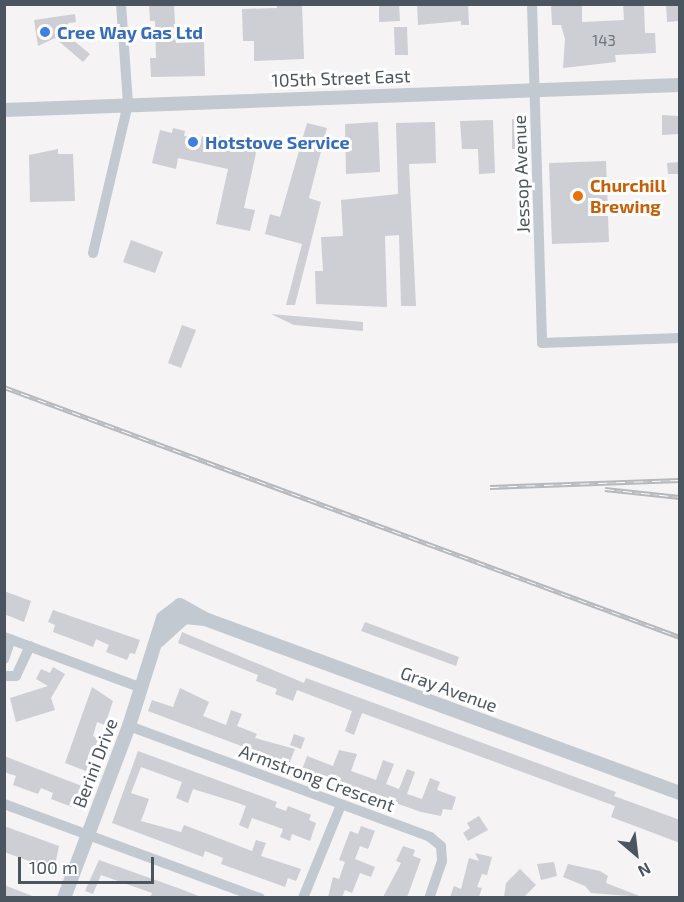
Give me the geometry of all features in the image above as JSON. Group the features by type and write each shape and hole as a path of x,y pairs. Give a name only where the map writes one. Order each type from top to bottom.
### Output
{"street":[{"path":"93,253 128,104 121,4"},
{"name":"Jessop Avenue","path":"532,4 542,343 680,338"},
{"name":"105th Street East","path":"4,110 680,85"},
{"name":"Gray Avenue","path":"158,641 185,617 205,619 680,793"},
{"path":"4,660 8,638 142,688"},
{"name":"Berini Drive","path":"64,897 129,726 158,641"},
{"path":"4,676 16,676 30,646"},
{"name":"Armstrong Crescent","path":"129,726 430,837 441,846 442,861 429,897"},
{"path":"4,804 260,897"},
{"path":"303,897 340,805"}],"building":[{"path":"149,4 174,4 176,43 204,42 205,76 151,77 150,58 156,58 155,21 150,21"},
{"path":"277,4 302,4 304,59 254,61 254,41 243,41 242,9 277,8"},
{"path":"379,4 399,4 400,21 379,22"},
{"path":"417,4 468,4 469,25 461,25 461,21 418,25"},
{"path":"551,4 582,4 582,22 624,20 623,4 644,4 645,33 655,33 656,53 615,55 616,62 563,68 565,39 561,25 552,25"},
{"path":"666,4 680,4 680,21 667,22"},
{"path":"75,14 76,22 69,23 62,31 90,54 83,62 55,38 38,46 34,20"},
{"path":"394,27 407,27 408,55 395,55"},
{"path":"662,115 678,116 679,134 662,135"},
{"path":"528,118 528,148 512,149 512,119"},
{"path":"493,120 495,173 479,174 478,149 462,149 460,121"},
{"path":"378,122 380,172 346,174 345,124"},
{"path":"435,122 436,163 409,164 416,306 401,306 399,235 385,236 387,307 316,304 315,271 323,271 321,237 343,236 341,200 398,194 396,123"},
{"path":"307,123 327,128 309,198 321,202 295,305 286,305 302,244 265,234 270,214 280,217"},
{"path":"173,128 185,131 184,136 201,140 202,136 215,139 216,135 252,147 256,153 244,208 255,210 250,231 216,224 228,169 178,158 176,169 152,163 160,130 172,133"},
{"path":"58,149 58,154 73,154 75,201 30,202 29,155"},
{"path":"606,161 609,242 552,244 549,163"},
{"path":"680,162 680,174 668,174 667,163"},
{"path":"131,240 163,252 155,273 123,262"},
{"path":"271,314 363,322 363,331 294,325"},
{"path":"182,325 196,330 181,368 168,363"},
{"path":"4,591 31,601 24,622 4,614"},
{"path":"53,610 140,640 135,654 130,653 127,660 106,652 109,645 96,639 93,647 53,632 55,625 48,622"},
{"path":"365,622 459,657 456,666 361,631"},
{"path":"182,632 304,683 306,678 616,792 614,796 680,820 680,843 611,817 615,806 362,713 354,735 345,731 352,711 297,690 293,701 275,694 277,689 256,681 258,675 178,643"},
{"path":"53,667 65,674 51,698 55,710 16,722 10,698 48,686 36,679 41,669 50,673"},
{"path":"92,687 113,701 105,725 97,722 93,736 98,739 86,771 65,763"},
{"path":"180,688 209,702 203,716 226,725 231,710 242,714 237,726 257,734 255,738 295,749 289,764 148,711 152,700 173,707"},
{"path":"294,734 305,738 301,749 290,745"},
{"path":"339,750 357,754 351,771 376,780 383,760 394,764 386,784 399,789 407,769 415,772 407,794 422,799 430,778 440,782 437,790 456,797 452,810 443,809 441,816 421,812 302,770 307,756 333,766"},
{"path":"138,751 277,802 275,807 286,811 288,806 311,815 309,820 316,823 310,841 292,834 290,841 280,837 283,829 252,818 248,829 239,825 246,806 193,789 188,803 176,798 182,782 141,767 131,793 149,799 141,821 181,832 184,825 252,851 256,840 266,843 261,856 301,869 296,881 288,878 285,887 221,864 223,858 205,851 203,857 112,823"},
{"path":"4,756 87,788 81,802 75,800 72,807 51,799 53,793 41,788 38,794 13,785 16,776 4,772"},
{"path":"479,816 488,830 468,841 463,833 470,828 467,823"},
{"path":"4,826 59,846 54,870 4,852"},
{"path":"361,826 375,831 368,849 360,846 355,859 375,867 371,877 360,873 352,893 345,890 342,897 328,897 333,877 339,879 345,862 339,860 350,831 358,834"},
{"path":"403,846 415,850 413,856 421,859 409,892 407,897 383,897 401,863 396,861"},
{"path":"475,853 492,857 487,875 482,874 477,887 482,888 479,897 450,897 454,886 461,889 469,858 479,861"},
{"path":"99,860 201,897 150,897 152,893 101,875 93,894 85,891"},
{"path":"554,862 557,876 541,880 537,864"},
{"path":"568,864 600,871 608,876 606,883 642,897 591,893 585,886 563,877"},
{"path":"520,869 536,885 524,897 504,897 506,883"},
{"path":"4,885 35,897 4,897"}],"railway":[{"path":"4,387 680,637"},
{"path":"490,487 680,480"},
{"path":"605,489 680,497"}],"place":[{"name":"Cree Way Gas Ltd","path":"45,32"},
{"name":"Hotstove Service","path":"193,142"},
{"name":"Churchill Brewing","path":"578,196"}]}
